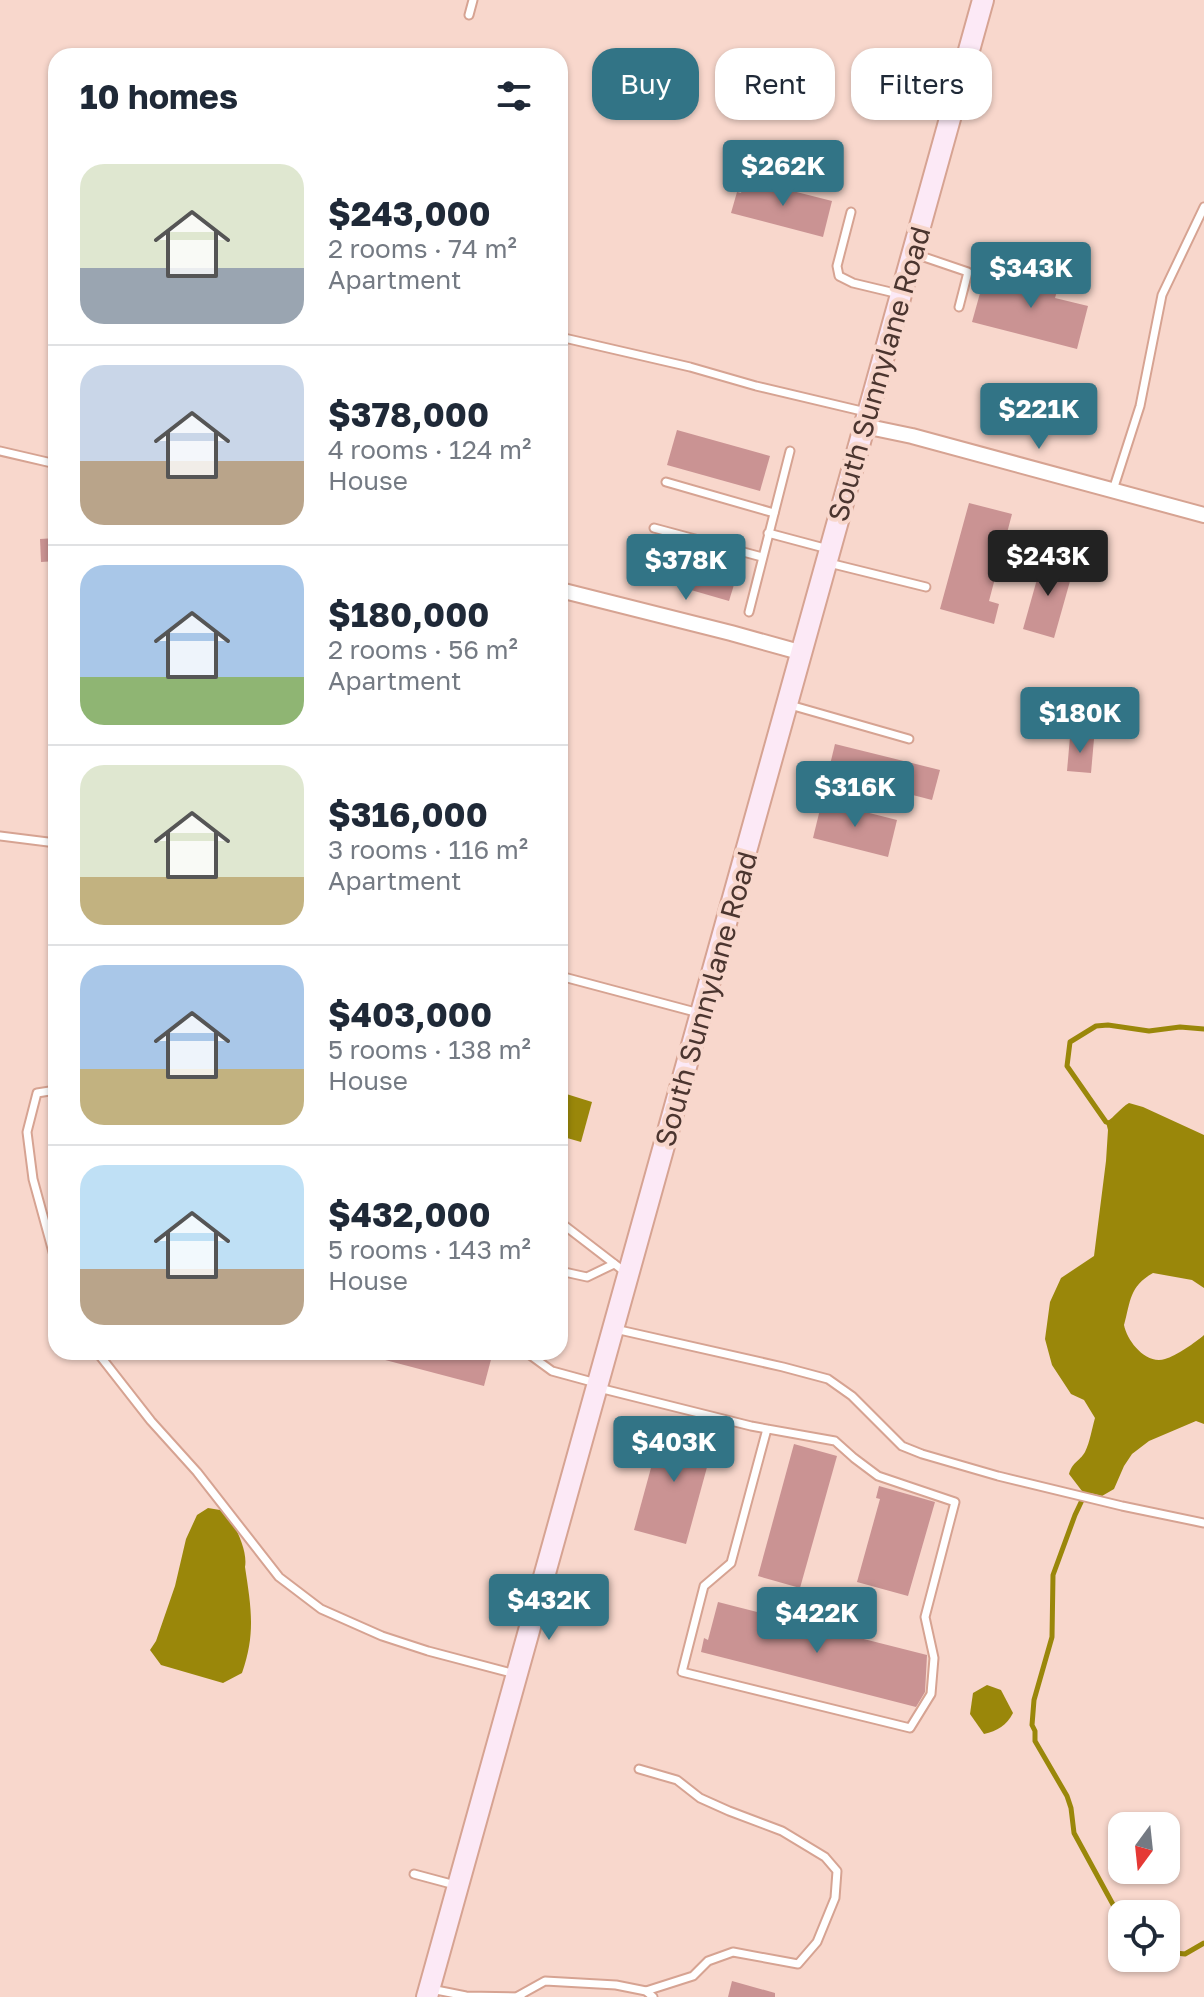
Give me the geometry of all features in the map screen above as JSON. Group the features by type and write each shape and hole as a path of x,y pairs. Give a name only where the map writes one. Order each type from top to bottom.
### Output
{"street":[{"name":"South Sunnylane Road","path":"428,1993 613,1329 621,1270 702,1013 983,0"},
{"path":"866,420 912,436 1204,515"},
{"path":"568,592 803,653"}],"lane":[{"path":"469,15 473,0"},
{"path":"1113,490 1140,406 1162,295 1204,207"},
{"path":"851,212 837,266 839,276 853,283 902,295"},
{"path":"913,254 968,272 959,307"},
{"path":"568,339 690,367 866,420"},
{"path":"0,451 48,462"},
{"path":"749,612 790,451"},
{"path":"666,482 774,513"},
{"path":"654,528 762,557"},
{"path":"768,533 926,587"},
{"path":"788,705 909,739"},
{"path":"0,836 48,842"},
{"path":"568,978 702,1013"},
{"path":"48,1091 37,1093 27,1132 33,1179 48,1234"},
{"path":"568,1228 621,1270"},
{"path":"568,1273 587,1277 621,1270"},
{"path":"613,1329 828,1379 852,1396 902,1446 922,1454 998,1476 1204,1523"},
{"path":"103,1360 279,1577 321,1609 382,1636 517,1675"},
{"path":"537,1360 552,1371 598,1385 767,1429 835,1441 878,1476 955,1502 925,1617 934,1658 931,1694 910,1728 682,1672 704,1586 731,1563 767,1429"},
{"path":"428,1993 520,1996 545,1981 616,1985 646,1991 693,1976 708,1961 733,1952 798,1964 817,1942 835,1898 837,1871 825,1857 782,1831 700,1798 677,1780 639,1769"},
{"path":"414,1874 458,1886"},
{"path":"646,1991 653,1997"}],"shaded area":[{"path":"568,1094 592,1102 581,1142 568,1138"},
{"path":"1129,1103 1204,1135 1204,1288 1192,1280 1153,1273 1135,1289 1124,1325 1138,1350 1158,1360 1175,1355 1204,1335 1204,1424 1196,1421 1149,1441 1132,1454 1114,1489 1102,1496 1085,1495 1069,1474 1085,1452 1095,1418 1084,1400 1071,1394 1052,1365 1045,1339 1050,1302 1061,1278 1094,1256 1106,1161 1106,1122"},
{"path":"208,1508 226,1511 240,1538 245,1553 250,1608 251,1632 242,1673 223,1683 161,1665 150,1650 175,1586 186,1539 197,1515"},
{"path":"987,1685 1001,1690 1013,1713 1001,1727 984,1734 970,1714 973,1693"}],"building":[{"path":"745,179 832,201 823,237 731,213 737,192 741,193"},
{"path":"1005,270 1059,284 1055,298 1088,306 1077,349 972,322 982,286 1000,291"},
{"path":"677,430 770,456 760,491 667,465"},
{"path":"969,503 1012,514 989,601 999,604 994,624 940,609"},
{"path":"48,538 48,562 41,562 40,539"},
{"path":"656,542 740,565 729,601 646,577"},
{"path":"1043,558 1074,567 1054,638 1023,629"},
{"path":"1070,737 1094,739 1091,773 1067,771"},
{"path":"835,744 940,770 932,800 828,773"},
{"path":"822,801 897,820 888,857 813,838"},
{"path":"385,1360 491,1360 484,1386"},
{"path":"663,1424 715,1438 686,1544 634,1530"},
{"path":"794,1444 837,1456 800,1588 758,1576"},
{"path":"879,1486 935,1502 908,1596 857,1582 880,1499 876,1498"},
{"path":"718,1602 927,1655 925,1692 916,1707 701,1652 704,1638 708,1640"},
{"path":"732,1981 775,1993 775,1997 728,1997"}],"waterway":[{"path":"1109,1123 1067,1066 1070,1042 1096,1026 1149,1031 1180,1027 1204,1029"},
{"path":"1084,1496 1053,1575 1052,1637 1034,1700 1032,1725 1035,1741 1067,1796 1074,1833 1111,1900"},
{"path":"1180,1953 1185,1954 1204,1943"}]}
